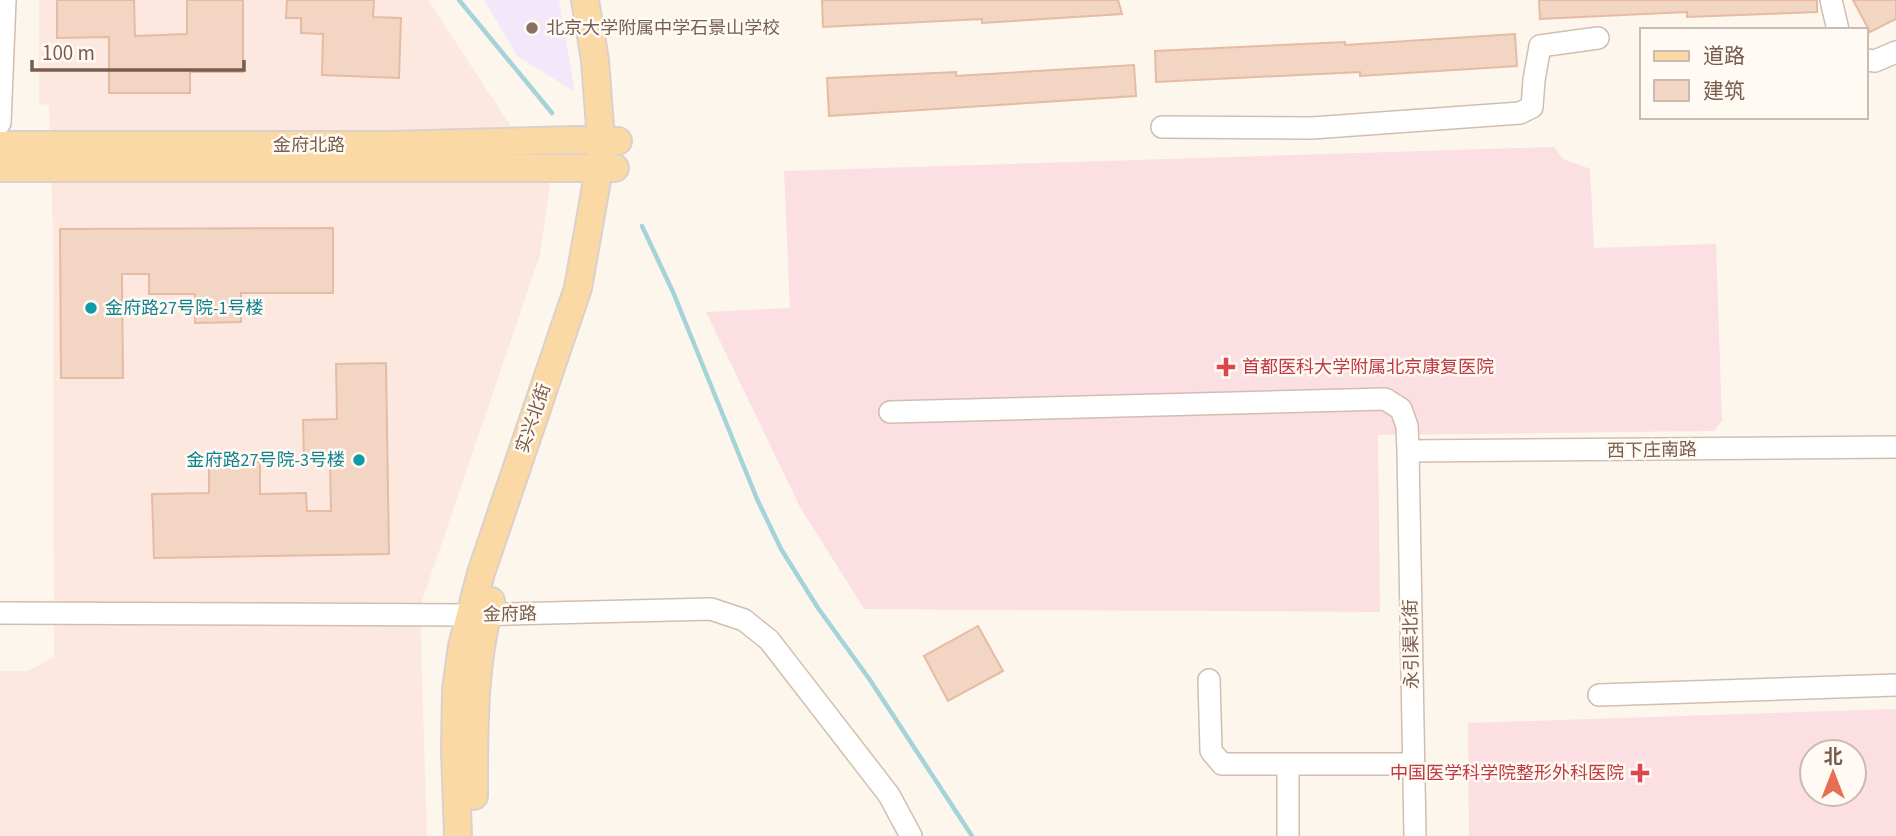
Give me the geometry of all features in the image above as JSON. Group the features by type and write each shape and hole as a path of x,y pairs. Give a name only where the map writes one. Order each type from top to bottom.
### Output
{"main road":[{"name":"实兴北街","path":"585,0 609,141"},
{"name":"实兴北街","path":"474,836 475,717 481,573 578,289 607,168 611,59 602,0"},
{"name":"金府北路","path":"0,145 388,145 609,141"},
{"name":"金府北路","path":"0,168 607,168"},
{"name":"实兴北街","path":"458,836 456,690 462,646 479,614"}],"street":[{"path":"0,123 5,0"},
{"path":"1831,0 1838,28"},
{"path":"1162,127 1312,128 1520,113 1532,107 1540,46 1598,38"},
{"path":"1868,60 1875,61 1896,52"},
{"name":"永引渠北街","path":"890,412 1385,399 1401,409 1407,426 1408,452 1415,836"},
{"name":"西下庄南路","path":"1408,452 1896,447"},
{"name":"金府路","path":"0,613 479,614 711,609 744,620 769,640 889,795 911,836"},
{"path":"1209,680 1211,751 1222,764 1413,764"},
{"path":"1599,695 1896,685"},
{"path":"1288,764 1288,836"}],"shaded area":[{"path":"39,0 428,0 550,186 540,255 420,607 427,836 0,836 0,671 28,671 54,657 53,236 49,105 39,104"},
{"name":"北京大学附属中学石景山学校","path":"484,0 559,0 575,92 517,56"},
{"name":"首都医科大学附属北京康复医院","path":"1554,147 1563,159 1590,169 1594,248 1716,244 1722,421 1714,431 1378,435 1380,612 864,609 800,507 706,312 790,308 784,171"},
{"name":"中国医学科学院整形外科医院","path":"1896,709 1896,836 1469,836 1468,723"}],"building":[{"path":"57,0 134,0 135,36 187,34 187,0 243,0 243,72 190,72 190,93 109,93 109,37 57,38"},
{"path":"287,0 374,0 373,17 401,18 399,78 322,75 323,34 301,33 301,18 286,18"},
{"path":"822,0 1118,0 1122,14 982,23 982,19 823,27"},
{"path":"1539,0 1817,0 1817,12 1687,17 1687,12 1540,19"},
{"path":"1853,0 1896,0 1896,19 1870,32"},
{"path":"1515,34 1517,66 1360,76 1360,72 1156,82 1155,51 1345,42 1345,45"},
{"path":"1134,65 1136,96 829,116 827,78 956,72 956,76"},
{"name":"金府路27号院-1号楼","path":"333,228 333,293 241,293 241,322 195,323 195,294 149,294 149,274 122,274 123,378 61,378 60,229"},
{"name":"金府路27号院-3号楼","path":"386,363 389,554 154,558 152,494 209,493 209,462 260,462 260,494 306,493 307,511 331,511 330,458 304,459 303,420 337,419 336,364"},
{"path":"978,626 1003,671 948,701 924,656"}],"waterway":[{"path":"459,0 552,113"},
{"path":"642,226 673,292 757,499 781,549 972,836"}],"place":[{"name":"北京大学附属中学石景山学校","path":"532,28"},
{"name":"金府路27号院-1号楼","path":"91,308"},
{"name":"首都医科大学附属北京康复医院","path":"1226,367"},
{"name":"金府路27号院-3号楼","path":"359,460"},
{"name":"中国医学科学院整形外科医院","path":"1640,773"}]}
